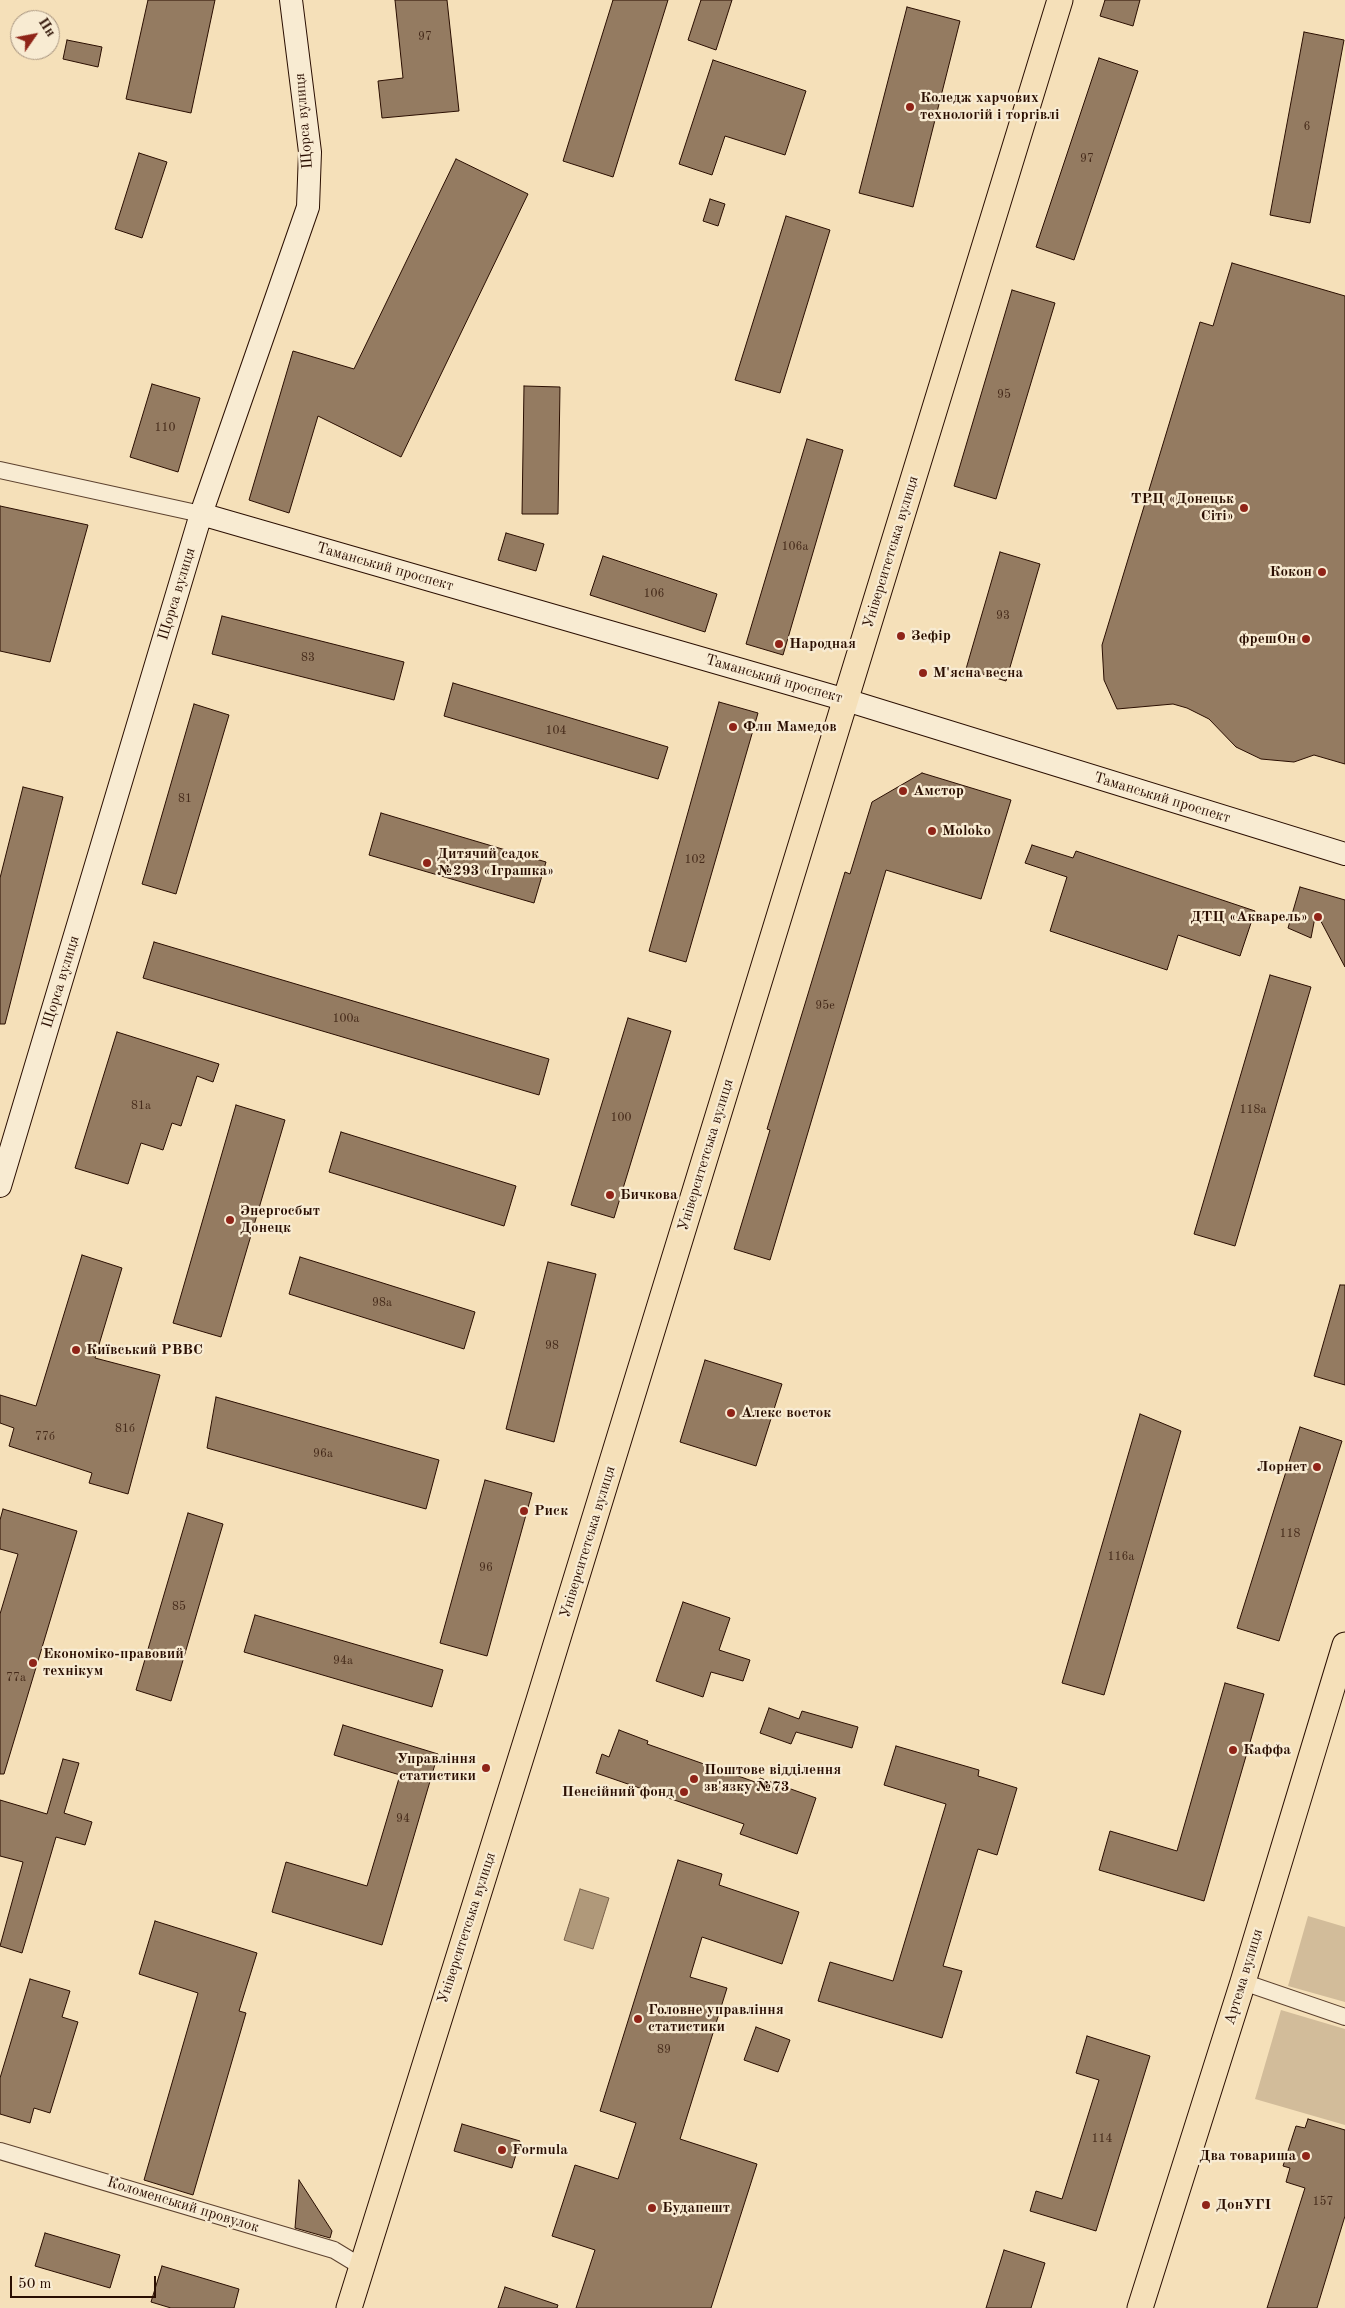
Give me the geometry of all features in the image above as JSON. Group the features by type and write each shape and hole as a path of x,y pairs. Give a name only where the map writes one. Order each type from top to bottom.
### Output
{"main road":[{"name":"Університетська вулиця","path":"349,2308 362,2267 364,2254 541,1693 1060,0"},
{"name":"Артема вулиця","path":"1140,2308 1243,1982 1345,1645"}],"street":[{"name":"Щорса вулиця","path":"0,1186 201,514 308,207 310,152 291,0"},
{"path":"0,470 201,514"},
{"name":"Таманський проспект","path":"201,514 846,700 1345,854"},
{"path":"1243,1982 1345,2017"},
{"name":"Коломенський провулок","path":"0,2151 334,2250 362,2267"}],"shaded area":[{"path":"580,1889 609,1898 593,1949 564,1940"},
{"path":"1308,1916 1345,1927 1345,2002 1288,1986"},
{"path":"1281,2010 1345,2029 1345,2125 1255,2099"}],"building":[{"path":"148,0 215,0 191,113 126,99"},
{"path":"395,0 447,0 459,111 382,118 378,81 403,78"},
{"path":"613,0 668,0 613,177 563,161"},
{"path":"701,0 732,0 716,50 688,40"},
{"path":"1105,0 1140,0 1133,26 1100,16"},
{"name":"Коледж харчових технологій і торгівлі","path":"907,7 960,21 913,207 859,193"},
{"path":"1304,32 1344,40 1310,223 1270,215"},
{"path":"67,40 102,47 98,67 63,59"},
{"path":"1099,58 1138,71 1074,260 1036,247"},
{"path":"713,60 806,91 785,155 725,136 712,175 679,164"},
{"path":"139,153 167,162 142,238 115,229"},
{"path":"456,159 528,194 401,457 318,416 289,513 249,500 293,351 354,369"},
{"path":"710,199 725,204 718,226 703,221"},
{"path":"786,216 830,230 780,393 735,380"},
{"name":"ТРЦ «Донецьк Сіті»","path":"1232,263 1345,296 1345,764 1314,755 1294,762 1261,759 1236,747 1209,719 1187,708 1173,704 1117,709 1104,680 1102,645 1200,322 1213,326"},
{"path":"1012,290 1055,303 996,499 954,486"},
{"path":"152,384 200,398 178,472 130,457"},
{"path":"524,386 560,387 558,514 522,514"},
{"path":"807,439 843,450 783,655 746,644"},
{"path":"0,506 88,525 50,662 0,651"},
{"path":"506,533 544,544 536,571 498,560"},
{"path":"1000,552 1040,564 1006,681 966,669"},
{"path":"603,556 717,594 705,632 590,595"},
{"path":"222,616 404,662 394,700 212,654"},
{"path":"453,683 668,747 658,779 444,716"},
{"path":"719,702 758,713 686,962 649,951"},
{"path":"194,704 229,715 176,894 142,884"},
{"path":"922,773 1011,800 981,899 886,870 770,1260 734,1249 770,1130 767,1129 845,872 850,874 872,802"},
{"path":"23,787 63,797 5,1024 0,1024 0,878"},
{"path":"381,813 546,862 534,903 369,855"},
{"path":"1032,845 1073,858 1076,851 1255,911 1240,956 1178,935 1167,970 1050,931 1067,877 1025,863"},
{"name":"ДТЦ «Акварель»","path":"1300,887 1345,900 1345,967 1316,912 1311,938 1288,928"},
{"path":"154,942 549,1059 539,1095 143,978"},
{"path":"1270,975 1311,987 1235,1246 1194,1234"},
{"path":"628,1018 671,1031 614,1218 571,1205"},
{"path":"117,1032 219,1064 213,1082 197,1076 181,1126 172,1123 163,1150 141,1143 128,1184 75,1168"},
{"path":"236,1105 285,1120 221,1337 173,1323"},
{"path":"341,1132 516,1186 504,1226 329,1172"},
{"path":"82,1255 122,1268 95,1358 160,1375 128,1494 89,1483 92,1473 9,1446 14,1428 0,1423 0,1395 36,1406"},
{"path":"300,1257 475,1312 464,1349 289,1294"},
{"path":"548,1262 596,1274 554,1442 506,1429"},
{"path":"1340,1285 1345,1285 1345,1385 1314,1376"},
{"name":"Алекс восток","path":"705,1360 782,1384 756,1466 680,1442"},
{"path":"216,1397 439,1460 426,1509 207,1448"},
{"path":"1140,1414 1181,1431 1104,1695 1062,1683"},
{"path":"1300,1427 1342,1441 1279,1641 1237,1628"},
{"path":"485,1480 532,1493 487,1656 440,1643"},
{"path":"3,1509 77,1531 4,1774 0,1774 0,1614 18,1554 0,1549 0,1520"},
{"path":"188,1513 223,1524 171,1701 136,1690"},
{"path":"683,1602 730,1618 719,1650 750,1660 743,1681 711,1672 703,1697 656,1681"},
{"path":"255,1615 443,1670 432,1707 244,1652"},
{"path":"1225,1683 1264,1694 1204,1901 1099,1870 1110,1831 1177,1851"},
{"path":"769,1708 799,1719 802,1711 858,1727 852,1748 796,1732 791,1744 760,1733"},
{"path":"343,1725 438,1754 382,1945 272,1912 286,1862 367,1886 400,1775 334,1755"},
{"path":"619,1730 648,1741 647,1744 758,1783 760,1778 816,1798 797,1854 740,1834 744,1824 596,1773 602,1754 609,1757"},
{"path":"896,1746 979,1770 978,1776 1017,1788 997,1855 978,1849 943,1966 962,1971 942,2038 818,2001 830,1962 893,1981 946,1804 884,1785"},
{"path":"63,1759 79,1763 64,1813 92,1822 85,1845 56,1837 22,1953 0,1946 23,1862 0,1856 0,1800 47,1814"},
{"path":"678,1860 722,1874 719,1885 799,1912 782,1964 702,1937 690,1977 727,1988 680,2139 757,2164 711,2308 576,2308 595,2250 552,2236 575,2165 618,2179 636,2123 600,2111"},
{"path":"155,1921 257,1953 239,2011 246,2013 193,2195 144,2180 198,1993 139,1974"},
{"path":"30,1979 70,1991 62,2017 78,2022 50,2113 34,2108 30,2123 0,2114 0,2078"},
{"path":"756,2027 790,2040 778,2072 744,2060"},
{"path":"1087,2036 1150,2056 1096,2231 1030,2211 1036,2191 1062,2199 1099,2080 1076,2073"},
{"path":"1308,2119 1345,2130 1345,2216 1317,2308 1267,2308 1305,2188 1286,2182 1290,2168 1283,2166 1296,2126 1305,2128"},
{"path":"462,2124 520,2141 512,2168 454,2151"},
{"path":"299,2180 332,2231 330,2238 295,2228"},
{"path":"45,2233 120,2255 110,2288 35,2266"},
{"path":"1004,2250 1045,2263 1031,2308 986,2308"},
{"path":"162,2266 239,2289 234,2308 171,2308 151,2302"},
{"path":"505,2287 558,2305 557,2308 498,2308"}],"place":[{"name":"Коледж харчових технологій і торгівлі","path":"910,107"},
{"name":"ТРЦ «Донецьк Сіті»","path":"1244,508"},
{"name":"Кокон","path":"1322,572"},
{"name":"Зефір","path":"901,636"},
{"name":"фрешОн","path":"1306,639"},
{"name":"Народная","path":"779,644"},
{"name":"М'ясна весна","path":"923,673"},
{"name":"Флп Мамедов","path":"733,727"},
{"name":"Амстор","path":"903,791"},
{"name":"Moloko","path":"932,831"},
{"name":"Дитячий садок №293 «Іграшка»","path":"427,863"},
{"name":"ДТЦ «Акварель»","path":"1318,917"},
{"name":"Бичкова","path":"610,1195"},
{"name":"Энергосбыт Донецк","path":"230,1220"},
{"name":"Київський РВВС","path":"76,1350"},
{"name":"Алекс восток","path":"731,1413"},
{"name":"Лорнет","path":"1317,1467"},
{"name":"Риск","path":"524,1511"},
{"name":"Економіко-правовий технікум","path":"33,1663"},
{"name":"Каффа","path":"1233,1750"},
{"name":"Управління статистики","path":"486,1768"},
{"name":"Поштове відділення зв'язку №73","path":"694,1779"},
{"name":"Пенсійний фонд","path":"684,1792"},
{"name":"Головне управління статистики","path":"638,2019"},
{"name":"Formula","path":"502,2150"},
{"name":"Два товариша","path":"1306,2156"},
{"name":"ДонУГІ","path":"1206,2205"},
{"name":"Будапешт","path":"652,2208"}]}
